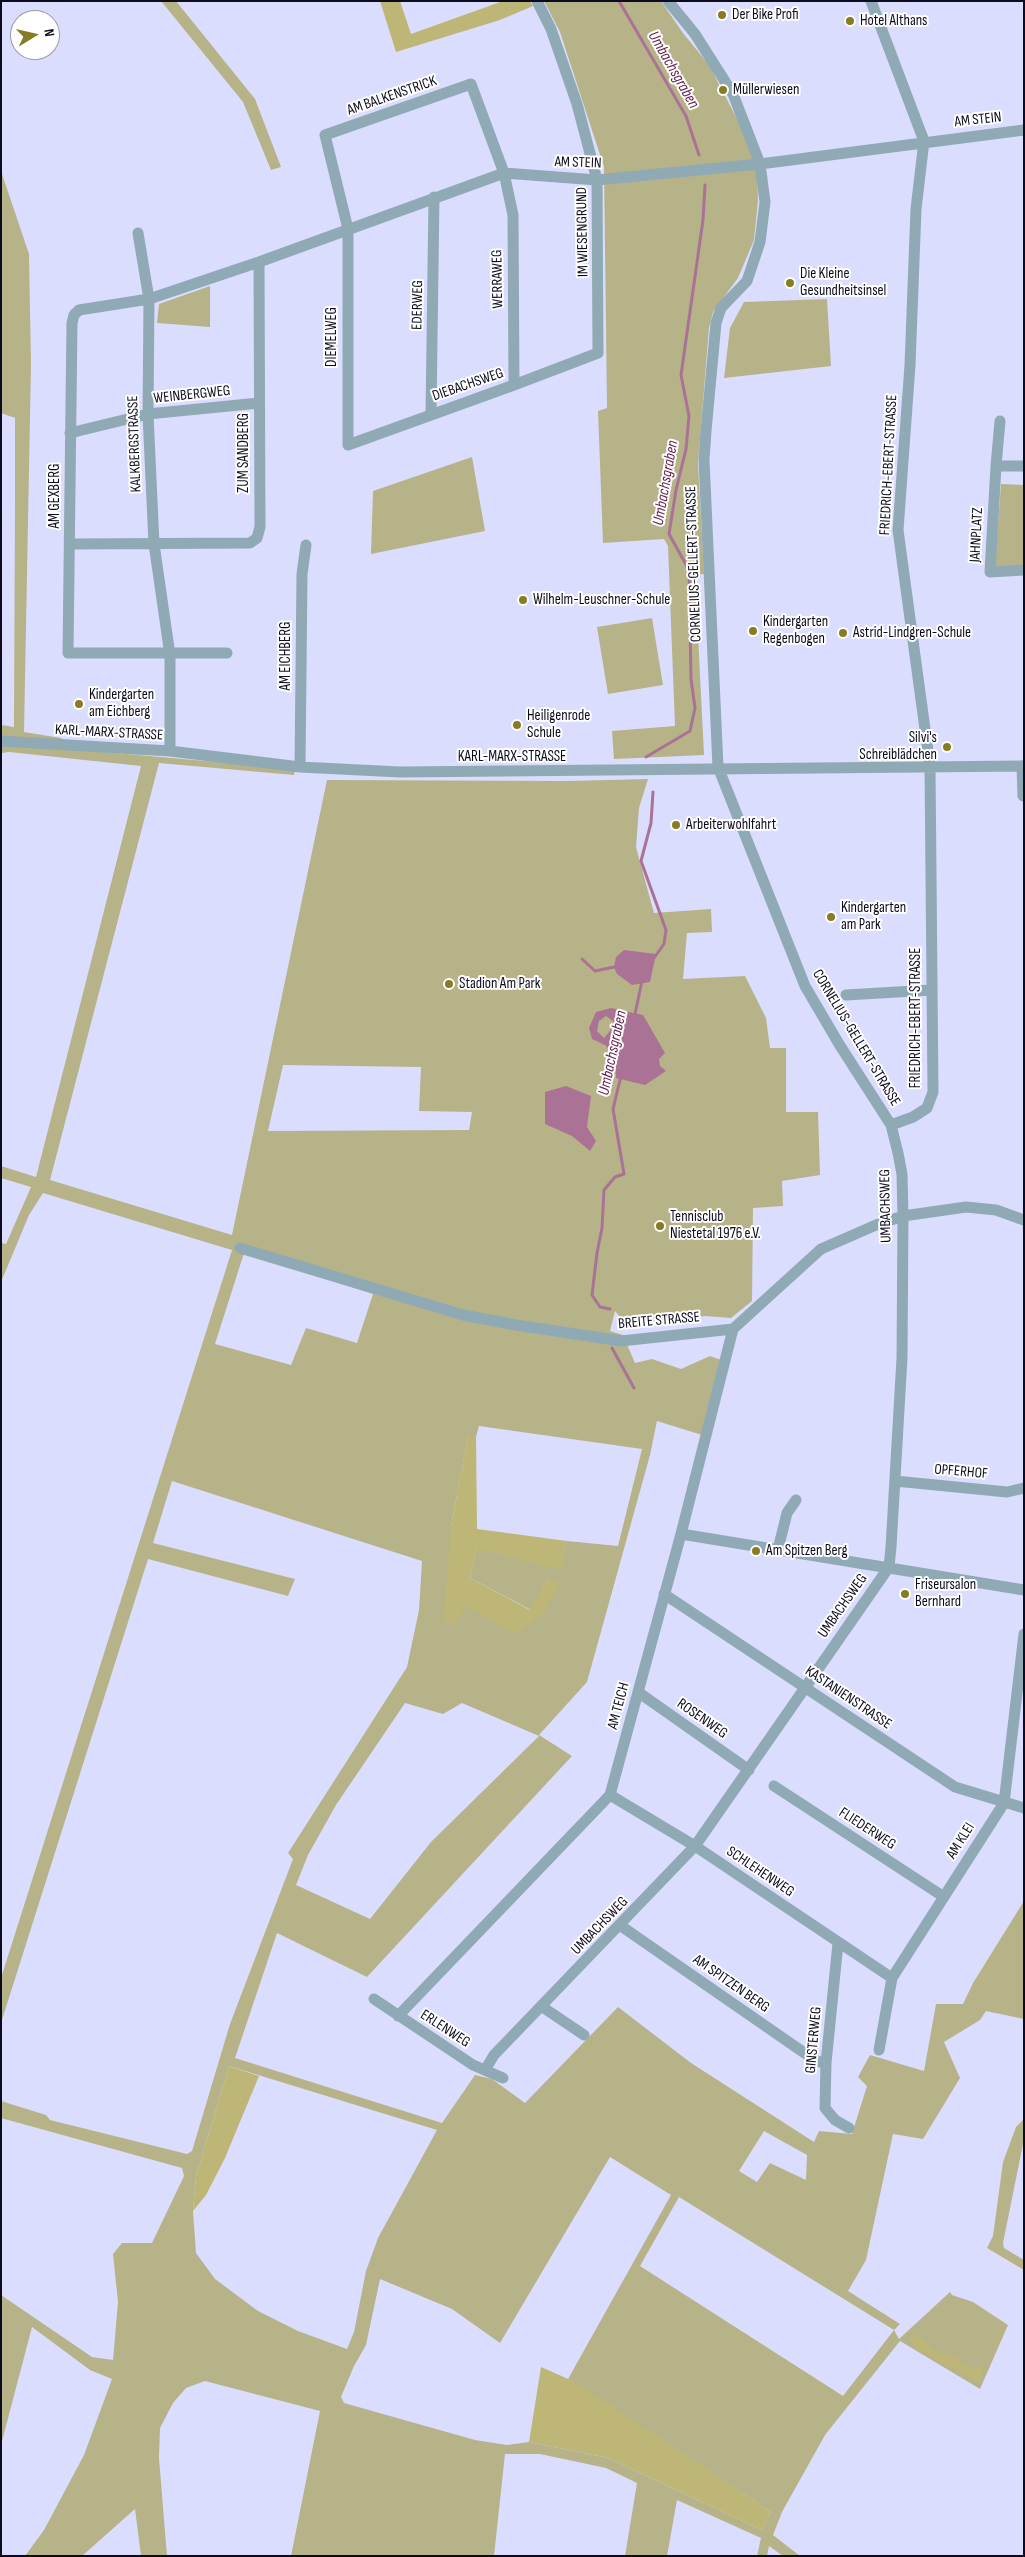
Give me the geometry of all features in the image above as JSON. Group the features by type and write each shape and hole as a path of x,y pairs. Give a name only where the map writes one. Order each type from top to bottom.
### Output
{"street":[{"name":"IM WIESENGRUND","path":"537,1 552,29 577,104 597,180 598,353"},
{"name":"CORNELIUS-GELLERT-STRASSE","path":"668,1 695,34 725,79 748,130 760,164 765,202 760,242 747,280 721,308 716,323 704,460 718,767 805,986 839,1044 891,1124"},
{"name":"FRIEDRICH-EBERT-STRASSE","path":"871,1 924,141 916,209 910,365 898,530 930,766 933,1092 927,1108 912,1117 891,1124"},
{"name":"AM BALKENSTRICK","path":"348,229 325,135 471,84 504,173"},
{"name":"AM STEIN","path":"149,299 259,262 504,173 597,180 760,164 924,141 1024,130"},
{"name":"WERRAWEG","path":"504,173 512,214 514,385"},
{"name":"EDERWEG","path":"431,413 434,197"},
{"name":"DIEMELWEG","path":"348,229 348,445"},
{"name":"KALKBERGSTRASSE","path":"138,233 149,299 148,414 154,544 170,655 170,752"},
{"name":"ZUM SANDBERG","path":"154,544 250,543 258,538 260,526 259,262"},
{"name":"AM GEXBERG","path":"149,299 86,308 74,315 72,323 68,653 170,655"},
{"name":"DIEBACHSWEG","path":"348,445 598,353"},
{"name":"WEINBERGWEG","path":"70,433 148,414 259,403"},
{"name":"JAHNPLATZ","path":"1000,421 990,572 1024,570"},
{"path":"996,466 1024,466"},
{"path":"70,544 154,544"},
{"name":"AM EICHBERG","path":"300,767 302,574 306,545"},
{"path":"170,655 227,654"},
{"name":"KARL-MARX-STRASSE","path":"1,741 170,752 300,767 400,772 512,772 718,767 1023,766"},
{"path":"1023,766 1023,796"},
{"path":"846,995 931,990"},
{"name":"UMBACHSWEG","path":"485,2070 494,2055 621,1926 695,1846 889,1567 896,1481 902,1358 903,1216 902,1174 891,1124"},
{"path":"733,1329 821,1249 876,1225 903,1216 966,1207 996,1210 1024,1220"},
{"name":"BREITE STRASSE","path":"240,1248 463,1315 516,1326 621,1341 733,1329"},
{"name":"AM TEICH","path":"398,2016 610,1795 681,1534 733,1329"},
{"name":"OPFERHOF","path":"896,1481 1007,1492 1024,1488"},
{"path":"778,1549 787,1513 796,1500"},
{"path":"681,1534 1024,1590"},
{"name":"KASTANIENSTRASSE","path":"664,1594 954,1787 1024,1808"},
{"name":"AM KLEI","path":"879,2050 892,1978 915,1939 1004,1803 1024,1634"},
{"name":"ROSENWEG","path":"638,1692 749,1770"},
{"name":"FLIEDERWEG","path":"774,1786 944,1897"},
{"name":"SCHLEHENWEG","path":"610,1795 695,1846 892,1978"},
{"name":"AM SPITZEN BERG","path":"621,1926 816,2060 826,2063"},
{"name":"GINSTERWEG","path":"838,1943 826,2063 825,2108 835,2120 849,2128"},
{"name":"ERLENWEG","path":"374,1999 473,2065 503,2078"},
{"path":"542,2006 584,2034"}],"shaded area":[{"path":"161,1 176,1 255,99 281,167 271,170 243,102"},
{"path":"380,1 400,1 411,34 503,1 530,1 533,6 500,20 396,52"},
{"path":"544,1 661,1 683,33 709,65 748,140 757,168 758,201 754,240 738,278 713,312 709,328 698,463 704,574 695,575 704,755 614,759 612,731 675,726 668,546 664,539 603,543 598,411 607,408 604,167 560,32"},
{"path":"1,171 29,254 31,364 24,732 61,738 71,749 295,769 294,775 159,763 50,1180 232,1235 327,780 568,781 648,779 639,808 636,847 654,913 711,909 712,932 687,933 683,979 745,976 766,1018 770,1048 786,1048 786,1112 818,1112 820,1175 782,1181 783,1206 753,1208 752,1301 731,1318 705,1316 622,1325 620,1317 615,1311 610,1331 623,1335 635,1363 652,1359 681,1369 710,1356 721,1360 702,1435 657,1421 650,1455 587,1682 539,1735 572,1756 367,1977 277,1933 235,2058 442,2123 475,2075 492,2079 525,2103 618,2007 691,2063 814,2142 819,2131 852,2134 867,2086 858,2077 870,2055 924,2071 936,2004 963,2004 973,1983 1024,1901 1024,2019 986,2011 980,2020 944,2042 960,2078 923,2139 893,2134 866,2260 848,2291 900,2324 894,2330 899,2339 950,2292 952,2295 973,2302 1008,2325 980,2389 900,2341 825,2435 782,2512 773,2535 800,2556 783,2556 769,2546 767,2556 757,2556 761,2538 677,2500 667,2556 625,2556 637,2483 606,2468 540,2454 505,2454 494,2556 291,2556 320,2411 205,2381 186,2388 173,2403 160,2428 159,2458 167,2556 141,2556 135,2509 82,2556 25,2556 44,2530 84,2455 112,2379 90,2370 32,2327 1,2445 1,2295 92,2357 113,2360 118,2302 113,2254 122,2243 152,2243 184,2176 182,2168 1,2118 1,2101 46,2115 50,2120 187,2154 192,2151 230,2024 293,1859 288,1853 407,1667 419,1610 422,1561 172,1481 153,1543 295,1579 288,1596 148,1559 1,2023 1,1978 232,1250 43,1193 29,1215 1,1282 1,1243 6,1244 31,1187 1,1178 1,1166 36,1177 141,766 9,752 1,753 1,725 14,727 15,418 1,413","holes":["283,1065 421,1067 419,1111 472,1112 469,1130 268,1131","244,1253 373,1294 357,1343 306,1328 291,1365 215,1344","479,1426 642,1449 618,1546 567,1541 561,1569 477,1548 470,1578 531,1610 548,1579 543,1613 465,1606 451,1526 468,1437 476,1437","405,1703 443,1714 462,1703 539,1736 431,1842 370,1919 296,1885 308,1855 336,1805","229,2066 437,2130 378,2238 366,2271 354,2332 347,2349 298,2331 258,2311 215,2279 196,2253 193,2211 196,2176","764,2131 807,2155 806,2180 770,2163 757,2182 739,2171","610,2157 671,2195 568,2379 771,2512 762,2530 608,2458 529,2442 507,2445 475,2440 344,2403 341,2397 354,2366 366,2345 380,2279 452,2309 500,2343","679,2197 894,2330 843,2396 640,2266"]},
{"path":"210,286 210,327 157,323 159,304"},
{"path":"827,299 831,366 724,378 730,328 744,302"},
{"path":"472,457 485,531 371,554 373,491"},
{"path":"1001,484 1024,485 1024,566 995,567"},
{"path":"652,618 663,685 608,694 597,627"},
{"path":"468,1436 476,1437 477,1529 567,1541 562,1570 477,1549 470,1578 530,1610 548,1579 560,1582 543,1613 516,1634 466,1606 454,1625 444,1619 451,1526"},
{"path":"229,2066 259,2076 225,2158 206,2195 193,2211 196,2176"},
{"path":"1024,2119 1024,2139 1003,2243 1004,2248 1024,2260 1024,2270 987,2248 993,2236 1003,2162 1016,2127"},
{"path":"918,2336 939,2354 954,2356 971,2369 983,2367 982,2377 978,2382 919,2350 911,2342 911,2337"},
{"path":"541,2367 575,2382 771,2512 762,2530 608,2458 529,2442"}],"water":[{"path":"624,950 656,954 650,982 632,985 617,974 614,967 616,957"},
{"path":"611,1008 643,1015 665,1053 659,1059 660,1066 666,1071 645,1085 616,1078 615,1055 605,1045 592,1039 589,1028 596,1012","holes":["606,1016 614,1022 604,1038 597,1031 599,1021"]},
{"path":"566,1086 591,1096 587,1127 596,1141 590,1151 572,1136 545,1124 545,1092"}],"waterway":[{"name":"Umbachsgraben","path":"619,1 686,116 699,155"},
{"name":"Umbachsgraben","path":"646,757 690,731 695,708 691,679 689,570 669,534 676,490 686,449 689,416 681,375 703,220 705,185"},
{"name":"Umbachsgraben","path":"653,792 651,823 641,861 666,930 664,944 654,958"},
{"path":"582,959 595,971 614,967"},
{"name":"Umbachsgraben","path":"635,1014 642,981"},
{"name":"Umbachsgraben","path":"610,1309 600,1307 592,1295 602,1228 604,1190 615,1177 624,1174 613,1109 621,1076"},
{"name":"Umbachsgraben","path":"612,1348 634,1388"}],"place":[{"name":"Der Bike Profi","path":"722,15"},
{"name":"Hotel Althans","path":"850,21"},
{"name":"Müllerwiesen","path":"723,90"},
{"name":"Die Kleine Gesundheitsinsel","path":"790,283"},
{"name":"Wilhelm-Leuschner-Schule","path":"523,600"},
{"name":"Kindergarten Regenbogen","path":"753,631"},
{"name":"Astrid-Lindgren-Schule","path":"843,633"},
{"name":"Kindergarten am Eichberg","path":"79,704"},
{"name":"Heiligenrode Schule","path":"517,725"},
{"name":"Silvi's Schreiblädchen","path":"947,747"},
{"name":"Arbeiterwohlfahrt","path":"676,825"},
{"name":"Kindergarten am Park","path":"831,917"},
{"name":"Stadion Am Park","path":"449,984"},
{"name":"Tennisclub Niestetal 1976 e.V.","path":"660,1226"},
{"name":"Am Spitzen Berg","path":"756,1551"},
{"name":"Friseursalon Bernhard","path":"905,1594"}]}
